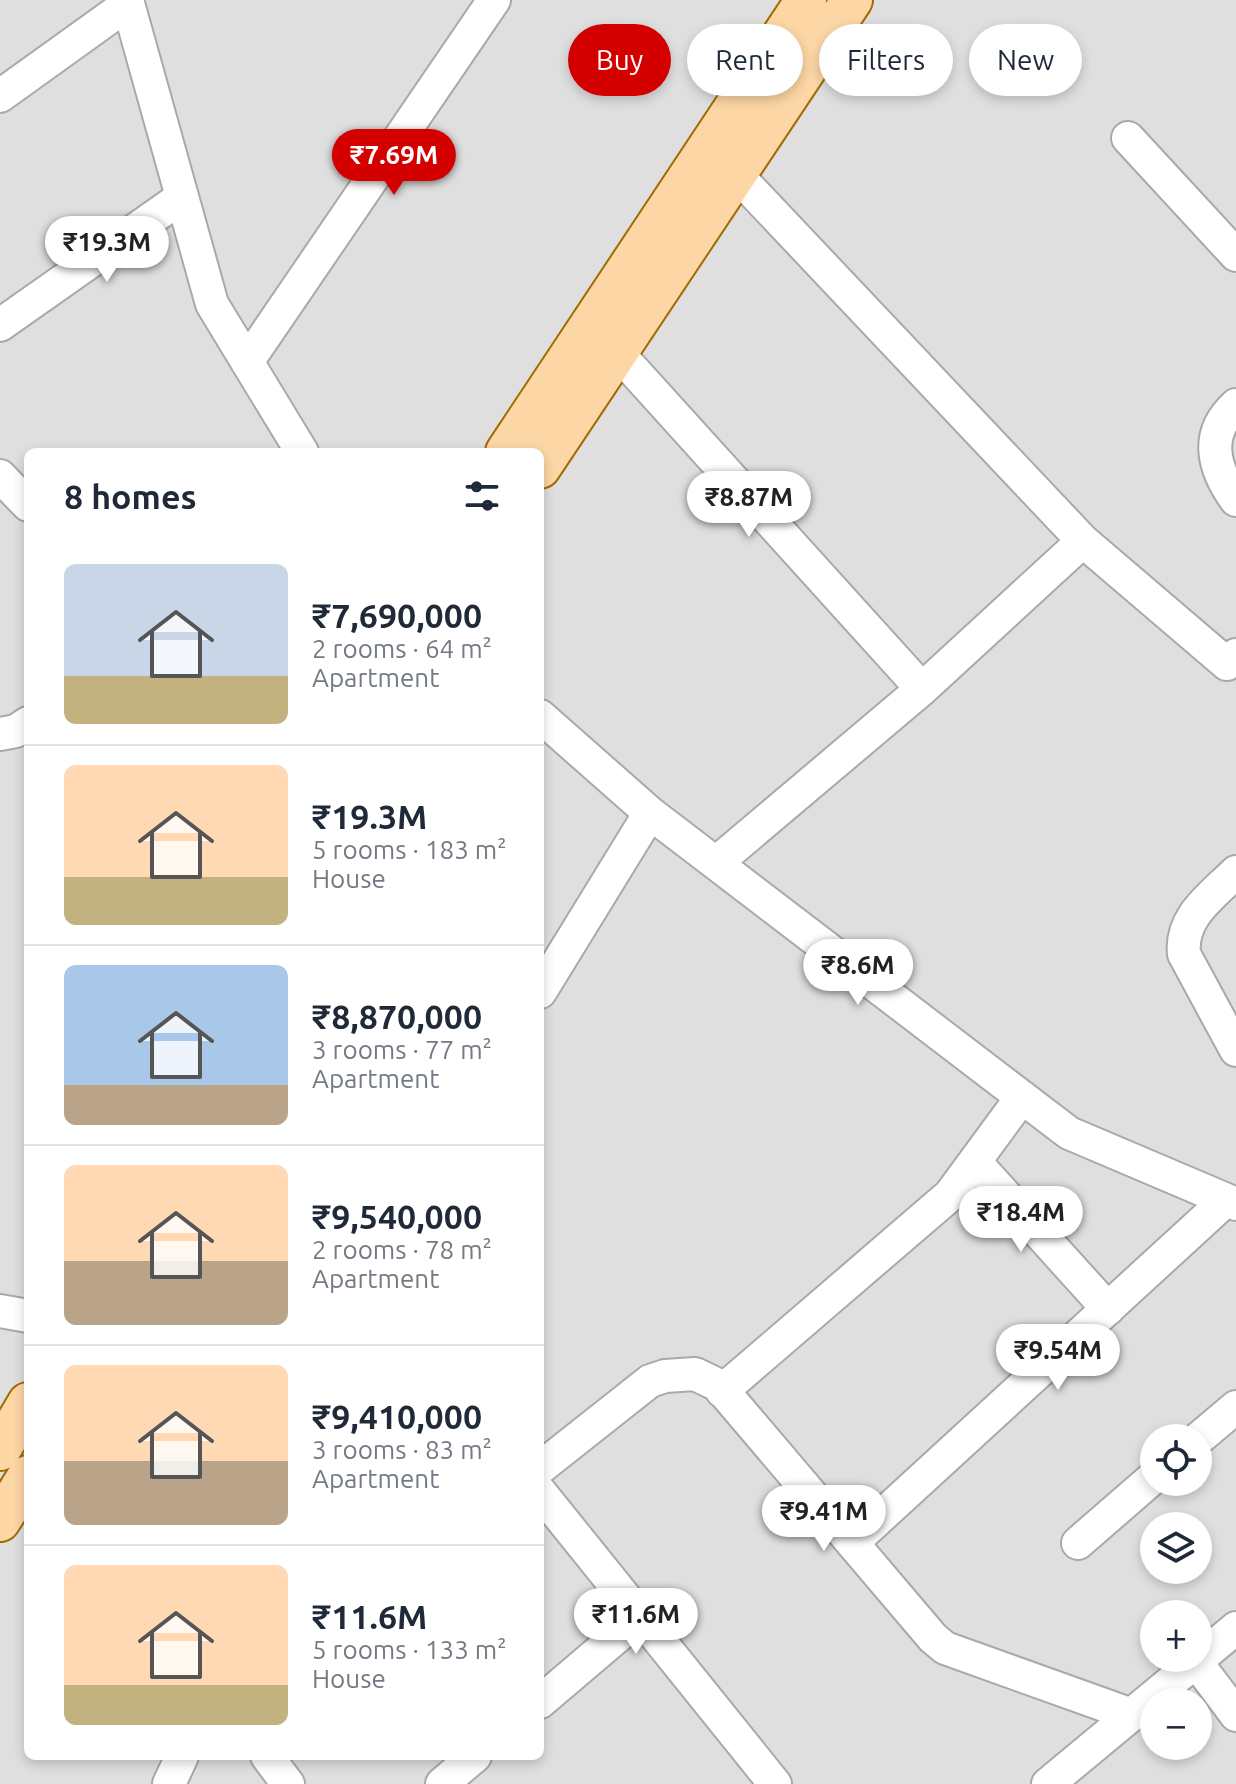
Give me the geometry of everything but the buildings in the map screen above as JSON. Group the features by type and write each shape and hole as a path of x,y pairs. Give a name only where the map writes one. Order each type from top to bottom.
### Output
{"main road":[{"path":"509,448 806,0"},
{"path":"544,462 852,0"},
{"path":"0,1450 24,1410"}],"street":[{"path":"247,362 494,0"},
{"path":"0,96 128,2 212,304 300,448"},
{"path":"1128,138 1236,255"},
{"path":"735,173 1083,541 1233,664"},
{"path":"0,325 182,197"},
{"path":"617,352 922,689"},
{"path":"1236,405 1225,416 1216,437 1215,459 1224,482 1236,500"},
{"path":"0,476 24,501"},
{"path":"716,863 922,689 1083,541"},
{"path":"544,720 650,813 1069,1133 1231,1202 1108,1309 852,1543"},
{"path":"0,734 16,731 24,726"},
{"path":"544,985 650,813"},
{"path":"1236,872 1197,911 1186,926 1183,939 1184,954 1236,1050"},
{"path":"722,1391 950,1195 1022,1097"},
{"path":"976,1163 1108,1309"},
{"path":"544,1465 650,1381 665,1376 695,1374 707,1378 722,1391 945,1648 1132,1715"},
{"path":"1212,1427 1236,1407"},
{"path":"1078,1543 1140,1489"},
{"path":"544,1497 768,1782"},
{"path":"544,1699 640,1617"},
{"path":"1212,1650 1236,1628"},
{"path":"1048,1784 1186,1672"},
{"path":"1204,1672 1236,1715"},
{"path":"169,1784 180,1760"},
{"path":"270,1760 288,1784"},
{"path":"442,1784 470,1760"}],"shaded area":[{"path":"0,0 1236,0 1236,1784 0,1784"}]}
